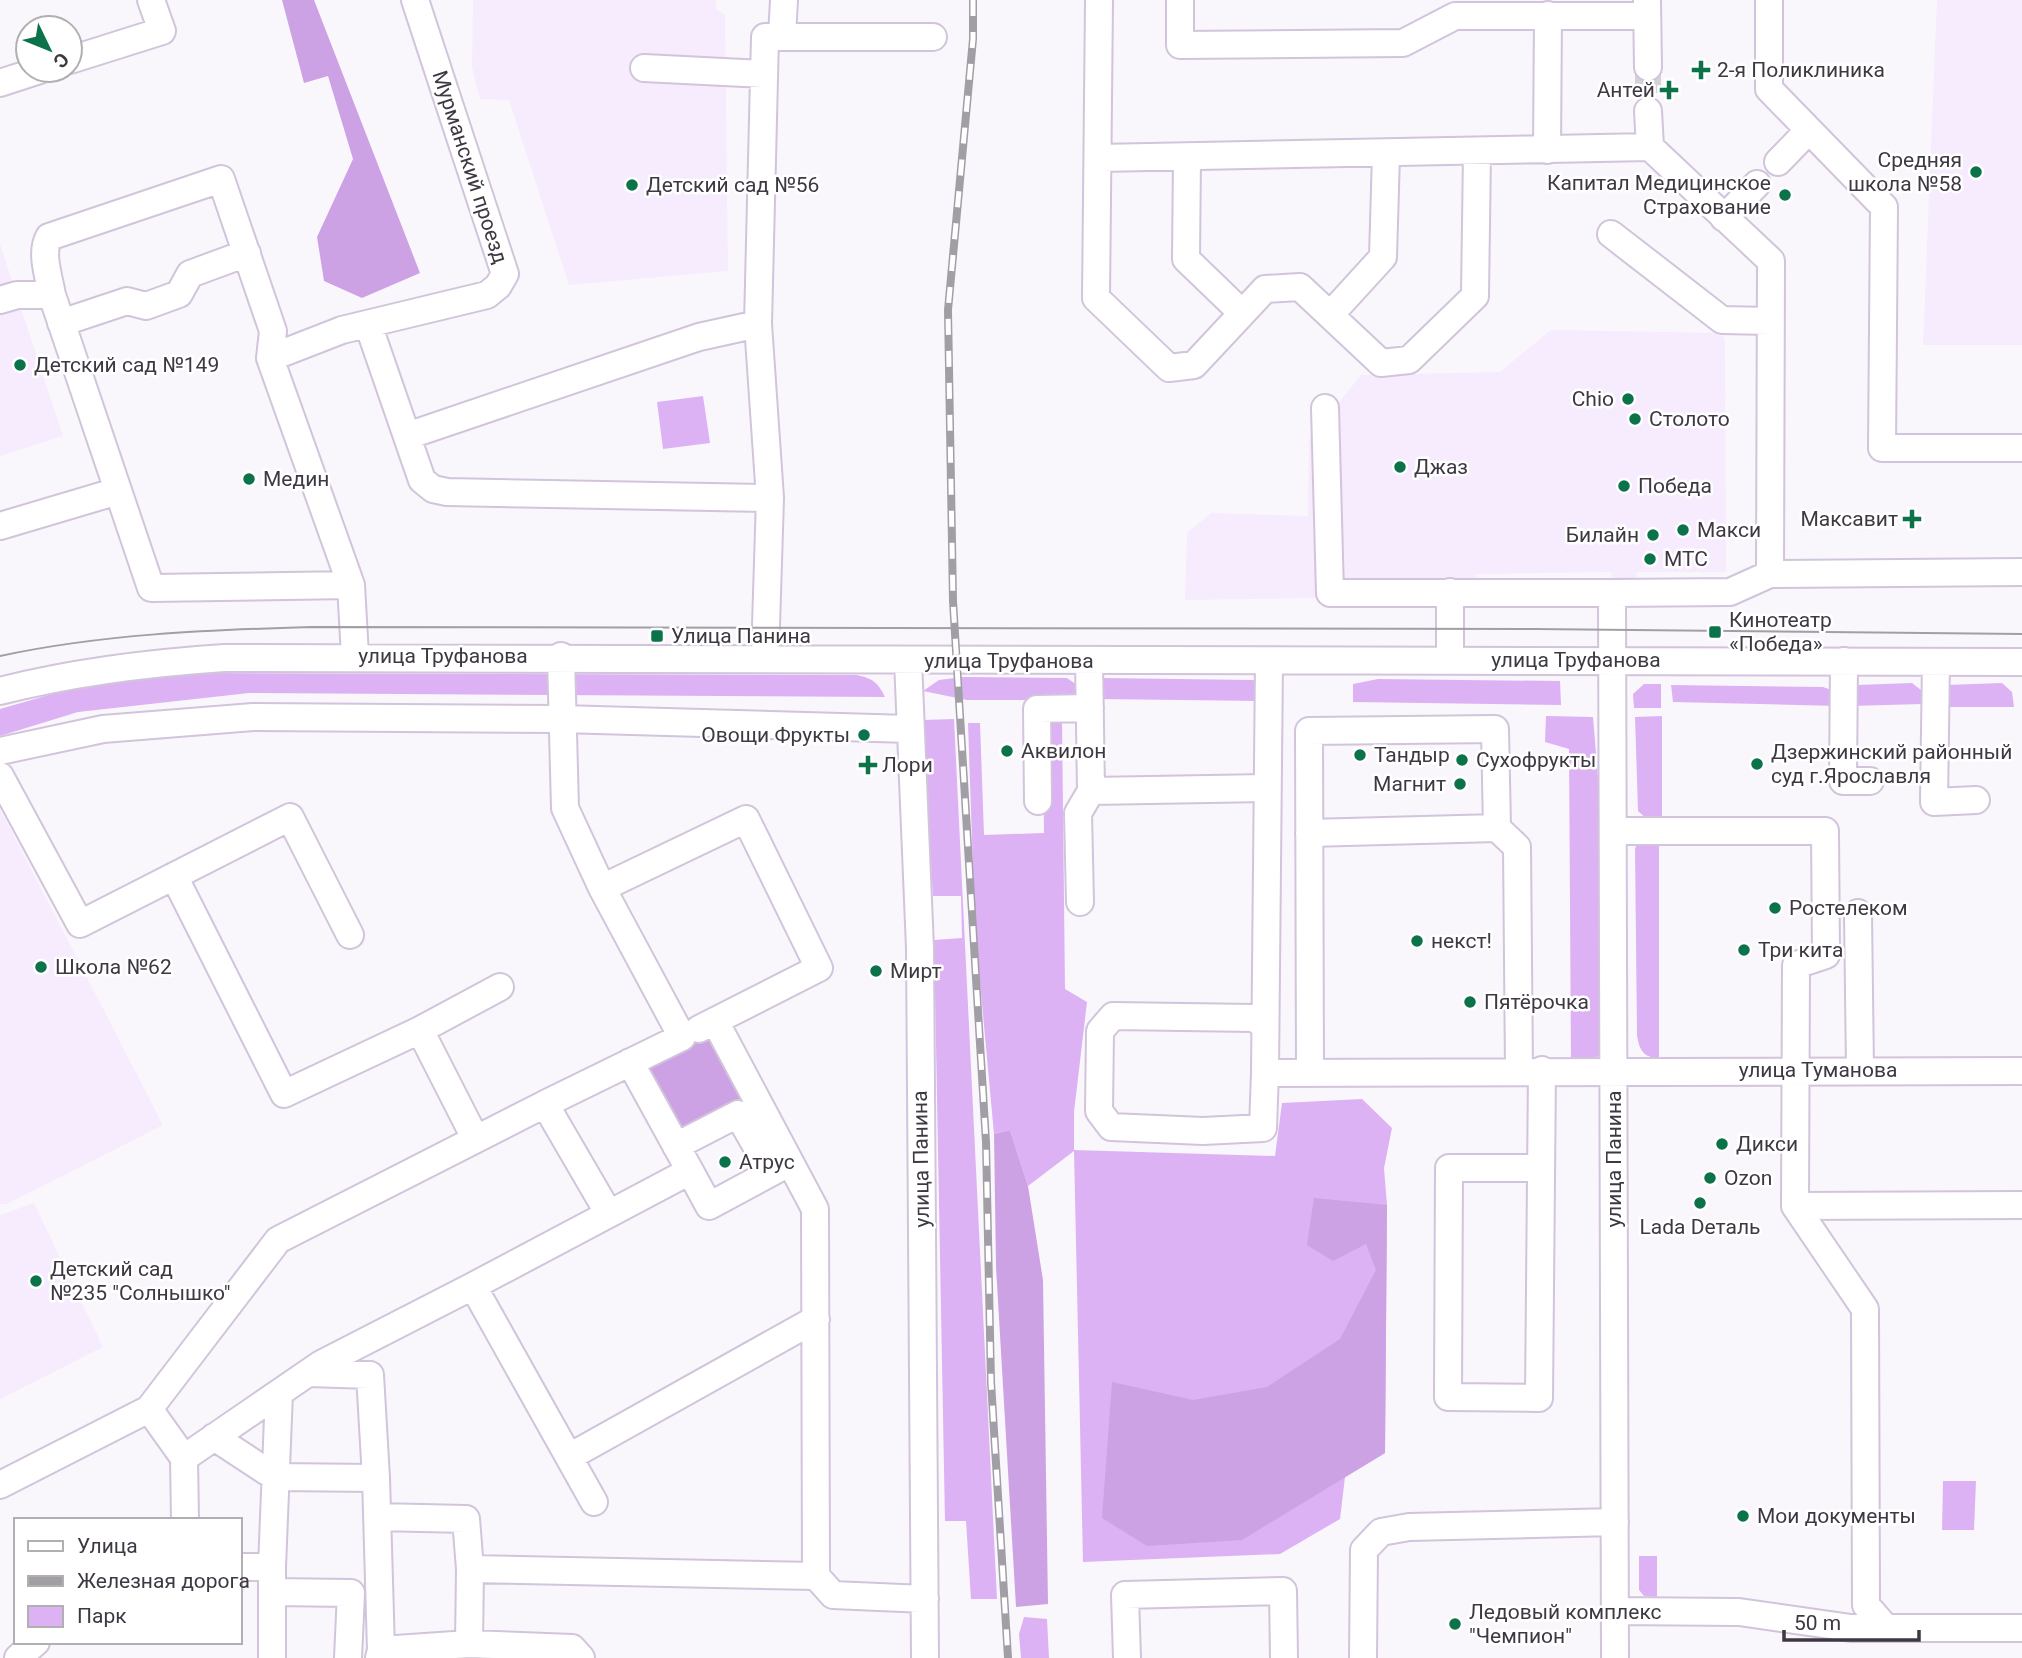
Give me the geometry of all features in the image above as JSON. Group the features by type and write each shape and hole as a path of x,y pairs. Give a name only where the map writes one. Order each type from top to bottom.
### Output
{"street":[{"path":"84,56 162,31 151,0"},
{"name":"Мурманский проезд","path":"270,358 342,330 487,295 498,286 505,274 415,0"},
{"path":"782,36 784,0"},
{"path":"1099,0 1096,298 1169,368 1194,365 1265,289 1300,287 1381,363 1409,360 1475,296 1477,152"},
{"path":"1180,0 1180,45 1403,43 1455,8 1647,8 1648,67"},
{"path":"1769,0 1769,89 1884,207 1882,448 2022,448"},
{"path":"1538,10 1547,150"},
{"path":"765,658 770,498 758,324 765,37 933,37"},
{"path":"644,68 764,74"},
{"path":"1648,111 1650,148 1771,261 1770,574"},
{"path":"1778,162 1809,130"},
{"path":"1099,159 1650,148"},
{"path":"1330,315 1383,257 1386,155"},
{"path":"1187,157 1186,259 1242,313"},
{"path":"351,585 152,588 52,295 44,245 49,237 221,179 273,331 270,358 351,585 355,656"},
{"path":"1724,218 1757,184"},
{"path":"1611,234 1722,320 1770,321"},
{"path":"61,323 127,301 146,306 180,294 190,274 247,253"},
{"path":"0,300 17,295 52,295"},
{"path":"368,324 422,480 433,489 447,492 770,498"},
{"path":"408,436 699,337 758,324"},
{"path":"1325,408 1329,593 1730,592 1770,574 2022,572"},
{"path":"0,526 118,491"},
{"path":"1450,592 1450,660"},
{"name":"улица Панина","path":"1612,593 1615,831 1615,1658"},
{"name":"улица Труфанова","path":"0,691 59,676 142,663 224,658 355,656 1089,661 2022,662"},
{"path":"561,656 565,808 601,888 682,1037"},
{"name":"улица Панина","path":"908,660 920,948 925,1658"},
{"path":"1080,902 1078,813 1091,791 1089,661"},
{"path":"1264,1025 1254,1017 1113,1016 1100,1031 1099,1111 1111,1127 1203,1131 1263,1128 1269,661"},
{"path":"1844,662 1843,781 1870,780"},
{"path":"1936,662 1934,802 1976,800"},
{"path":"1038,801 1037,709 1090,708"},
{"path":"0,751 103,729 253,716 561,719 910,729"},
{"path":"1268,731 1495,729 1497,828"},
{"path":"1309,731 1310,1073"},
{"path":"0,776 80,924 290,817 350,935"},
{"path":"1091,791 1267,788"},
{"path":"0,1485 149,1409 278,1240 475,1138 819,968 746,819 601,888"},
{"path":"1309,833 1497,828 1517,847 1530,1070 1540,1168 1539,1398 1447,1397 1449,1167 1540,1168"},
{"path":"1615,831 1825,831 1826,955 1796,965 1796,1206 1865,1309 1867,1605 1886,1628"},
{"path":"174,876 284,1094 420,1030 500,988"},
{"path":"1858,913 1860,1070"},
{"path":"715,1021 781,1167"},
{"path":"420,1030 475,1138"},
{"path":"630,1062 709,1206 781,1167"},
{"name":"улица Туманова","path":"1265,1073 1530,1070 2022,1071"},
{"path":"545,1104 609,1214"},
{"path":"676,1146 738,1114 815,1209 816,1576 833,1595 925,1599"},
{"path":"184,1458 308,1373 690,1171"},
{"path":"1796,1206 2022,1205"},
{"path":"473,1286 594,1502"},
{"path":"569,1457 816,1319"},
{"path":"308,1373 370,1375 376,1478 380,1654 428,1652 469,1644 572,1648 582,1658"},
{"path":"272,1658 279,1393"},
{"path":"149,1409 184,1458 185,1518"},
{"path":"214,1437 275,1476 376,1478"},
{"path":"377,1517 466,1519 470,1569 469,1644"},
{"path":"1363,1658 1364,1550 1381,1532 1409,1527 1615,1522"},
{"path":"242,1568 272,1580 351,1593 348,1658"},
{"path":"470,1569 816,1576"},
{"path":"1127,1658 1125,1595 1283,1591 1284,1658"},
{"path":"1615,1611 1739,1612 1851,1628 2022,1628"},
{"path":"0,1650 18,1658 34,1644"}],"shaded area":[{"path":"282,0 314,0 420,273 362,298 324,281 317,237 353,159 328,76 304,83"},
{"name":"Детский сад №56","path":"473,0 716,0 716,9 725,15 728,271 569,285 509,100 480,99 472,68"},
{"name":"Средняя школа №58","path":"1937,0 2022,0 2022,345 1923,345"},
{"name":"Детский сад №149","path":"0,244 63,436 0,456"},
{"path":"1551,330 1720,333 1725,340 1726,572 1637,572 1636,579 1612,579 1611,572 1476,574 1474,596 1185,600 1187,533 1211,513 1308,516 1309,440 1361,375 1500,372"},
{"name":"Школа №62","path":"0,809 163,1125 7,1204 0,1204"},
{"path":"707,1033 741,1098 676,1131 640,1064"},
{"path":"1010,1130 1028,1186 1043,1280 1048,1604 1016,1607 996,1267 994,1134"},
{"path":"1314,1198 1387,1205 1385,1453 1242,1540 1147,1546 1102,1518 1112,1382 1193,1400 1267,1387 1340,1339 1376,1270 1366,1244 1333,1261 1307,1245"},
{"name":"Детский сад №235 \"Солнышко\"","path":"34,1203 103,1347 0,1399 0,1215"}],"green space":[{"path":"703,396 710,443 663,449 657,402"},
{"path":"207,673 856,675 874,681 885,697 249,693 78,712 0,736 0,709 87,684"},
{"path":"963,677 1067,678 1077,685 1078,693 1074,700 967,700 923,691 939,680"},
{"path":"1101,678 1253,680 1262,687 1262,701 1097,699"},
{"path":"1378,679 1560,681 1561,705 1353,702 1353,684"},
{"path":"1912,683 1921,690 1923,704 1850,706 1854,687 1857,685"},
{"path":"2002,683 2012,692 2014,707 1942,707 1946,685"},
{"path":"1644,684 1661,684 1661,708 1634,708 1633,694"},
{"path":"1671,685 1823,687 1834,691 1838,706 1673,702"},
{"path":"1546,716 1593,717 1600,801 1602,1051 1592,1064 1571,1063 1569,749 1545,742"},
{"path":"1662,716 1662,822 1649,821 1638,811 1635,717"},
{"path":"954,719 997,1599 971,1599 966,1521 945,1521 934,940 962,938 961,896 933,896 922,720"},
{"path":"1043,720 1062,720 1065,989 1087,1002 1074,1112 1074,1150 1275,1156 1282,1103 1362,1099 1392,1128 1384,1168 1387,1205 1385,1453 1345,1477 1340,1519 1280,1554 1083,1562 1074,1151 1028,1186 1010,1130 994,1134 975,928 968,723 980,723 984,835 1044,833"},
{"path":"1659,835 1659,1058 1650,1057 1643,1052 1637,1035 1635,849 1637,843"},
{"path":"1943,1481 1976,1481 1974,1530 1942,1530"},
{"path":"1639,1556 1657,1556 1657,1597 1644,1596 1639,1590"},
{"path":"1024,1617 1047,1619 1049,1658 1021,1658 1019,1634"}],"tunnel":[{"path":"1648,67 1648,111"}],"tram line":[{"path":"0,656 116,638 311,627 1535,629 2022,634"}],"railway":[{"path":"973,0 973,39 948,310 953,601 986,1142 991,1382 1008,1658"}],"place":[{"name":"2-я Поликлиника","path":"1701,70"},
{"name":"Антей","path":"1669,90"},
{"name":"Средняя школа №58","path":"1976,172"},
{"name":"Детский сад №56","path":"632,185"},
{"name":"Капитал Медицинское Страхование","path":"1785,195"},
{"name":"Детский сад №149","path":"20,365"},
{"name":"Chio","path":"1628,399"},
{"name":"Столото","path":"1635,419"},
{"name":"Джаз","path":"1400,467"},
{"name":"Медин","path":"249,479"},
{"name":"Победа","path":"1624,486"},
{"name":"Максавит","path":"1912,519"},
{"name":"Макси","path":"1683,530"},
{"name":"Билайн","path":"1653,535"},
{"name":"МТС","path":"1650,559"},
{"name":"Кинотеатр «Победа»","path":"1715,632"},
{"name":"Улица Панина","path":"657,636"},
{"name":"Овощи Фрукты","path":"864,735"},
{"name":"Аквилон","path":"1007,751"},
{"name":"Тандыр","path":"1360,755"},
{"name":"Сухофрукты","path":"1462,760"},
{"name":"Дзержинский районный суд г.Ярославля","path":"1757,764"},
{"name":"Лори","path":"868,765"},
{"name":"Магнит","path":"1460,784"},
{"name":"Ростелеком","path":"1775,908"},
{"name":"некст!","path":"1417,941"},
{"name":"Три кита","path":"1744,950"},
{"name":"Школа №62","path":"41,967"},
{"name":"Мирт","path":"876,971"},
{"name":"Пятёрочка","path":"1470,1002"},
{"name":"Дикси","path":"1722,1144"},
{"name":"Атрус","path":"725,1162"},
{"name":"Ozon","path":"1710,1178"},
{"name":"Lada Dеталь","path":"1700,1203"},
{"name":"Детский сад №235 \"Солнышко\"","path":"36,1281"},
{"name":"Мои документы","path":"1743,1516"},
{"name":"Ледовый комплекс \"Чемпион\"","path":"1455,1624"}]}
